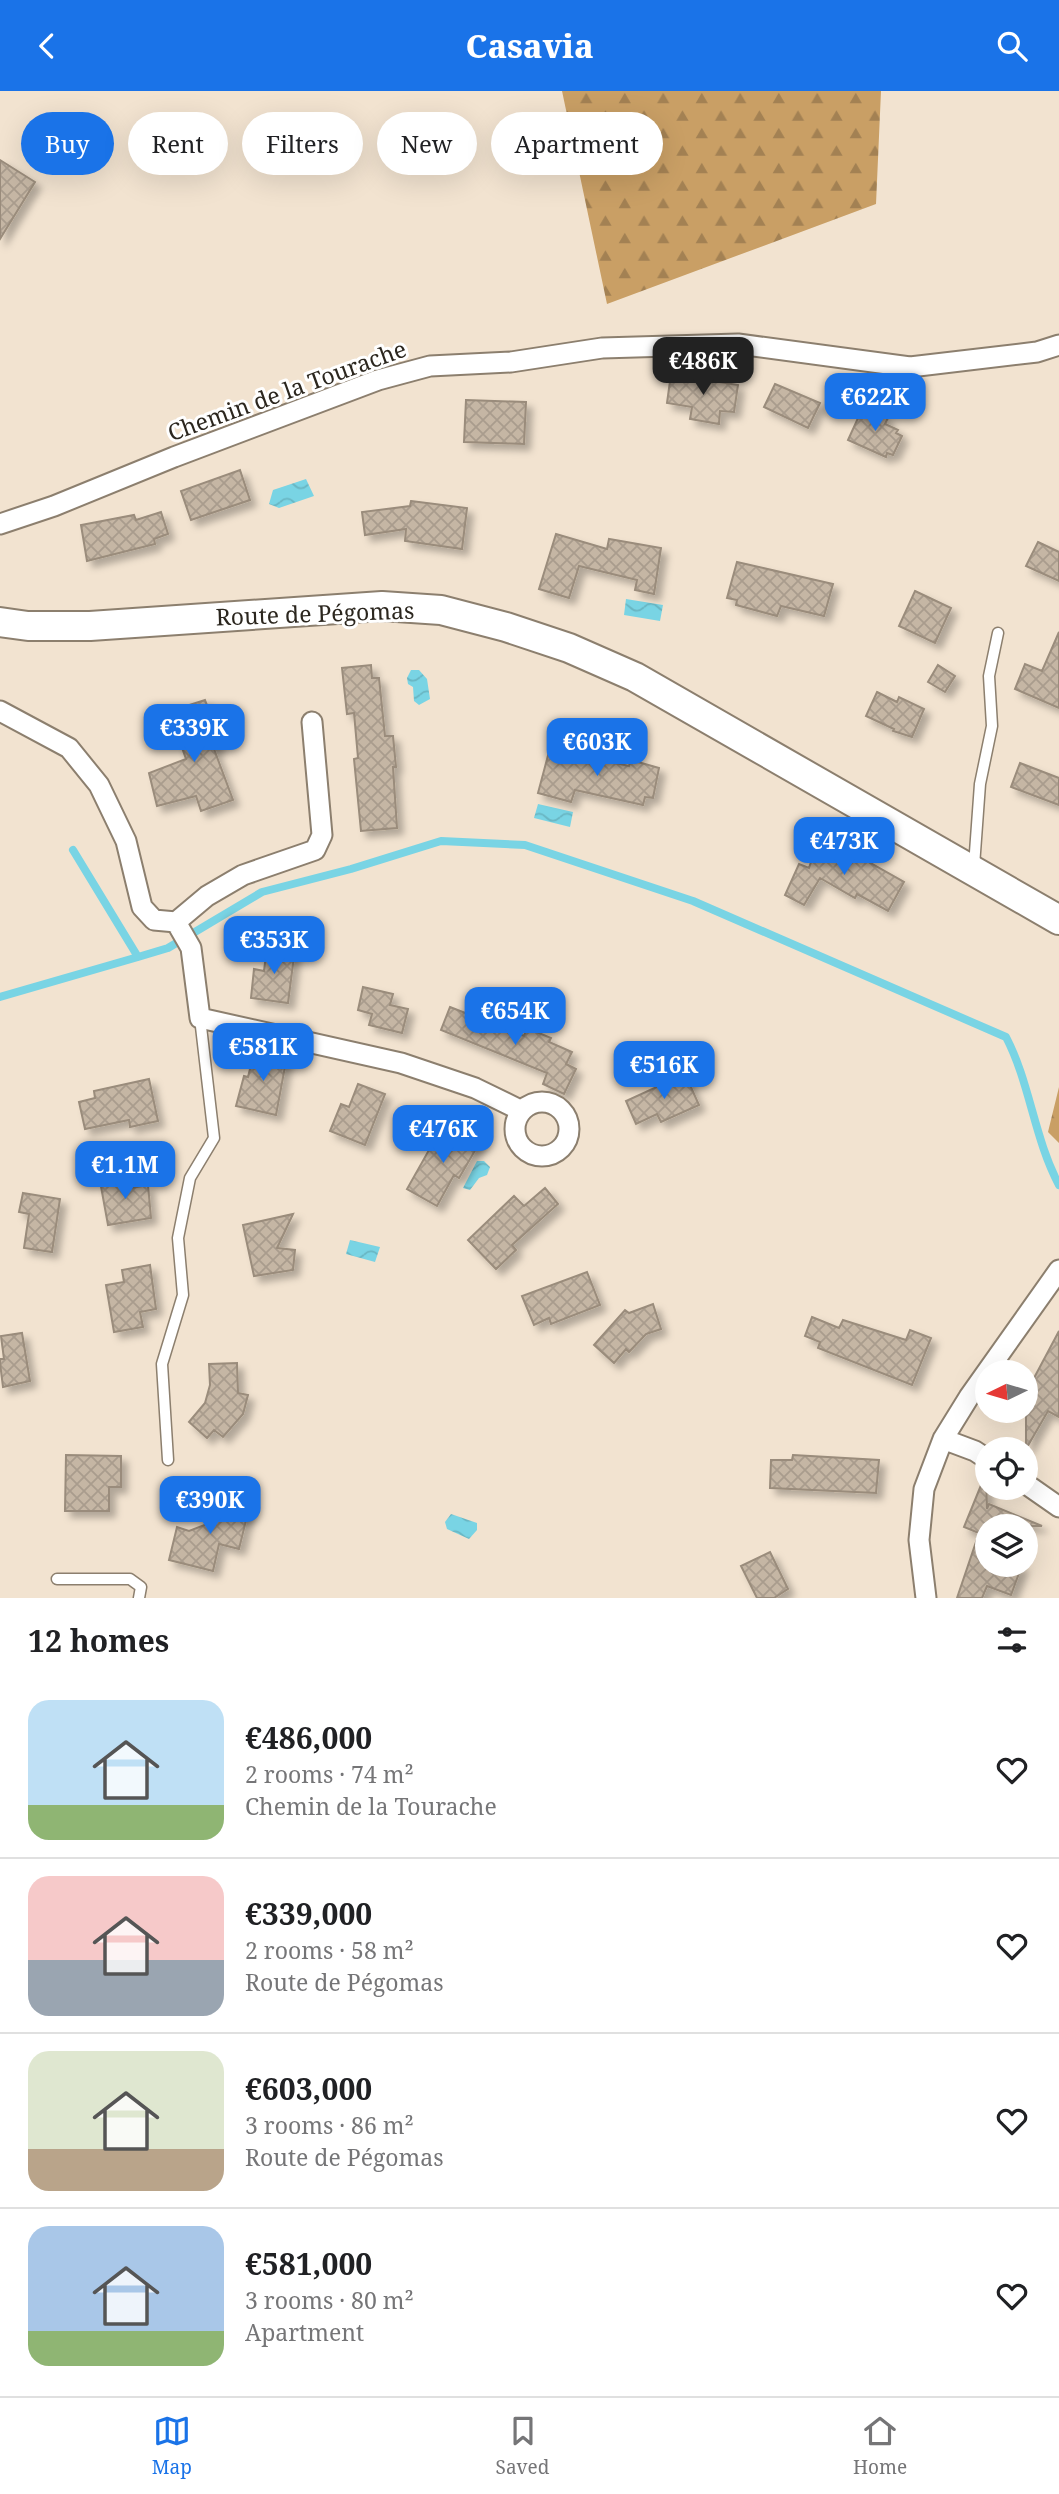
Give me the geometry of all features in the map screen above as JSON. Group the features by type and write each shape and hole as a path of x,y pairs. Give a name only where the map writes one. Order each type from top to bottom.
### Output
{"main road":[{"name":"Route de Pégomas","path":"0,622 28,626 90,626 382,606 441,610 506,627 569,648 635,677 1059,920"}],"street":[{"name":"Chemin de la Tourache","path":"0,524 54,506 174,457 378,380 430,366 511,362 602,348 738,344 910,367 1037,352 1059,345"},
{"path":"0,711 69,748 99,786 126,841 142,907 154,920 178,926 191,948 200,1019 401,1063 475,1088 522,1111"},
{"path":"178,926 207,896 243,875 315,849 322,835 312,722"},
{"path":"926,1598 919,1540 924,1489 943,1439 969,1397 1059,1271"},
{"path":"943,1439 975,1451"},
{"path":"1038,1492 1059,1507"}],"lane":[{"path":"974,870 980,784 992,726 989,676 998,633"},
{"path":"169,1460 162,1364 183,1295 178,1238 190,1178 214,1138 200,1019"},
{"path":"57,1579 130,1579 141,1587 139,1598"}],"green space":[{"path":"562,91 881,91 876,204 607,304 580,175 663,175 663,112 566,112"},
{"path":"1059,1087 1059,1143 1048,1132"}],"water":[{"path":"306,479 314,496 279,508 269,504 273,490"},
{"path":"626,599 663,605 660,621 624,615"},
{"path":"411,670 419,670 427,679 430,699 419,705 414,701 413,687 408,684 407,678"},
{"path":"538,804 573,812 570,827 534,818"},
{"path":"477,1161 484,1161 490,1167 487,1175 479,1178 470,1190 463,1188"},
{"path":"350,1240 380,1247 375,1262 346,1254"},
{"path":"451,1514 477,1523 477,1530 469,1539 447,1529 445,1522"}],"building":[{"path":"0,160 35,182 0,239"},
{"path":"671,374 738,385 734,412 720,411 719,424 690,419 692,407 667,403"},
{"path":"775,384 820,403 808,428 764,407"},
{"path":"466,400 526,402 524,444 464,442"},
{"path":"863,407 888,418 885,424 898,430 896,433 902,436 893,455 887,453 886,457 848,440"},
{"path":"240,470 250,500 191,520 181,491"},
{"path":"411,501 467,508 462,549 405,541 406,529 365,535 362,512 410,506"},
{"path":"161,512 168,534 154,539 155,544 87,561 81,525 134,515 136,520"},
{"path":"556,534 607,549 609,539 661,548 654,594 635,590 637,580 579,566 569,598 539,589"},
{"path":"1038,542 1059,552 1059,581 1026,566"},
{"path":"737,562 833,584 824,616 781,606 777,616 736,605 737,600 727,598"},
{"path":"915,591 951,608 935,643 899,626"},
{"path":"1059,632 1059,708 1015,689 1025,664 1042,671"},
{"path":"371,665 372,678 379,678 385,736 393,736 397,828 361,831 354,759 358,758 354,713 347,714 342,668"},
{"path":"938,665 955,676 945,692 928,682"},
{"path":"877,692 897,702 899,697 924,709 912,737 893,731 894,729 866,716"},
{"path":"205,700 219,747 214,749 233,800 201,811 196,796 157,806 149,773 186,759 180,742 184,739 183,728 177,709"},
{"path":"550,748 629,766 631,760 659,768 653,798 645,797 643,805 575,790 571,802 538,793"},
{"path":"1020,763 1059,778 1059,805 1011,787"},
{"path":"820,835 904,882 888,911 857,894 855,898 820,878 804,905 785,895 799,864 809,868"},
{"path":"267,946 295,949 288,1003 251,998 254,969 264,971"},
{"path":"363,987 393,994 390,1005 408,1009 402,1033 369,1025 372,1014 358,1010"},
{"path":"450,1007 524,1036 527,1028 551,1038 549,1042 572,1052 566,1064 576,1069 564,1094 543,1084 547,1073 441,1030"},
{"path":"255,1049 287,1056 276,1115 236,1106 244,1076 248,1077"},
{"path":"685,1074 699,1105 661,1122 657,1114 636,1124 626,1101"},
{"path":"149,1079 158,1121 130,1127 129,1120 85,1129 79,1102 95,1098 94,1091"},
{"path":"358,1084 385,1094 365,1145 330,1131 341,1104 349,1107"},
{"path":"453,1127 480,1142 459,1178 454,1175 437,1206 407,1189 438,1134 447,1139"},
{"path":"129,1176 131,1188 148,1185 151,1218 108,1225 100,1181"},
{"path":"545,1188 558,1204 512,1245 516,1250 496,1269 468,1240 514,1196 524,1206"},
{"path":"23,1193 60,1199 52,1252 24,1248 29,1214 19,1212"},
{"path":"293,1214 277,1248 295,1250 293,1270 254,1276 243,1225"},
{"path":"150,1265 156,1309 140,1312 143,1327 114,1332 106,1285 124,1282 122,1270"},
{"path":"587,1272 600,1305 551,1324 549,1318 534,1325 522,1296"},
{"path":"653,1304 661,1329 646,1334 629,1352 626,1349 614,1363 594,1345 625,1310 629,1313"},
{"path":"812,1317 839,1328 843,1320 906,1340 910,1330 931,1338 912,1385 818,1348 820,1342 805,1336"},
{"path":"1059,1331 1059,1417 1048,1411 1033,1437 1026,1437 1026,1423 1038,1423 1038,1370"},
{"path":"22,1333 30,1381 3,1387 1,1336"},
{"path":"237,1363 238,1393 248,1395 243,1414 223,1437 214,1430 207,1438 189,1422 205,1403 210,1385 209,1364"},
{"path":"66,1455 121,1456 121,1487 109,1487 109,1511 65,1511"},
{"path":"793,1455 879,1460 876,1493 770,1488 771,1460 792,1460"},
{"path":"215,1499 249,1508 239,1549 219,1544 213,1571 169,1560 177,1527 189,1531 210,1523"},
{"path":"975,1500 987,1500 987,1509 989,1504 1013,1514 975,1514 975,1531 964,1527"},
{"path":"975,1545 975,1577 1018,1577 1011,1595 987,1586 982,1598 957,1598"},
{"path":"770,1552 788,1589 774,1598 757,1598 741,1566"}],"waterway":[{"path":"73,850 138,957 168,948 262,892 351,869 441,841 525,845 693,901 1006,1037 1059,1185"},
{"path":"0,997 138,957"}]}
